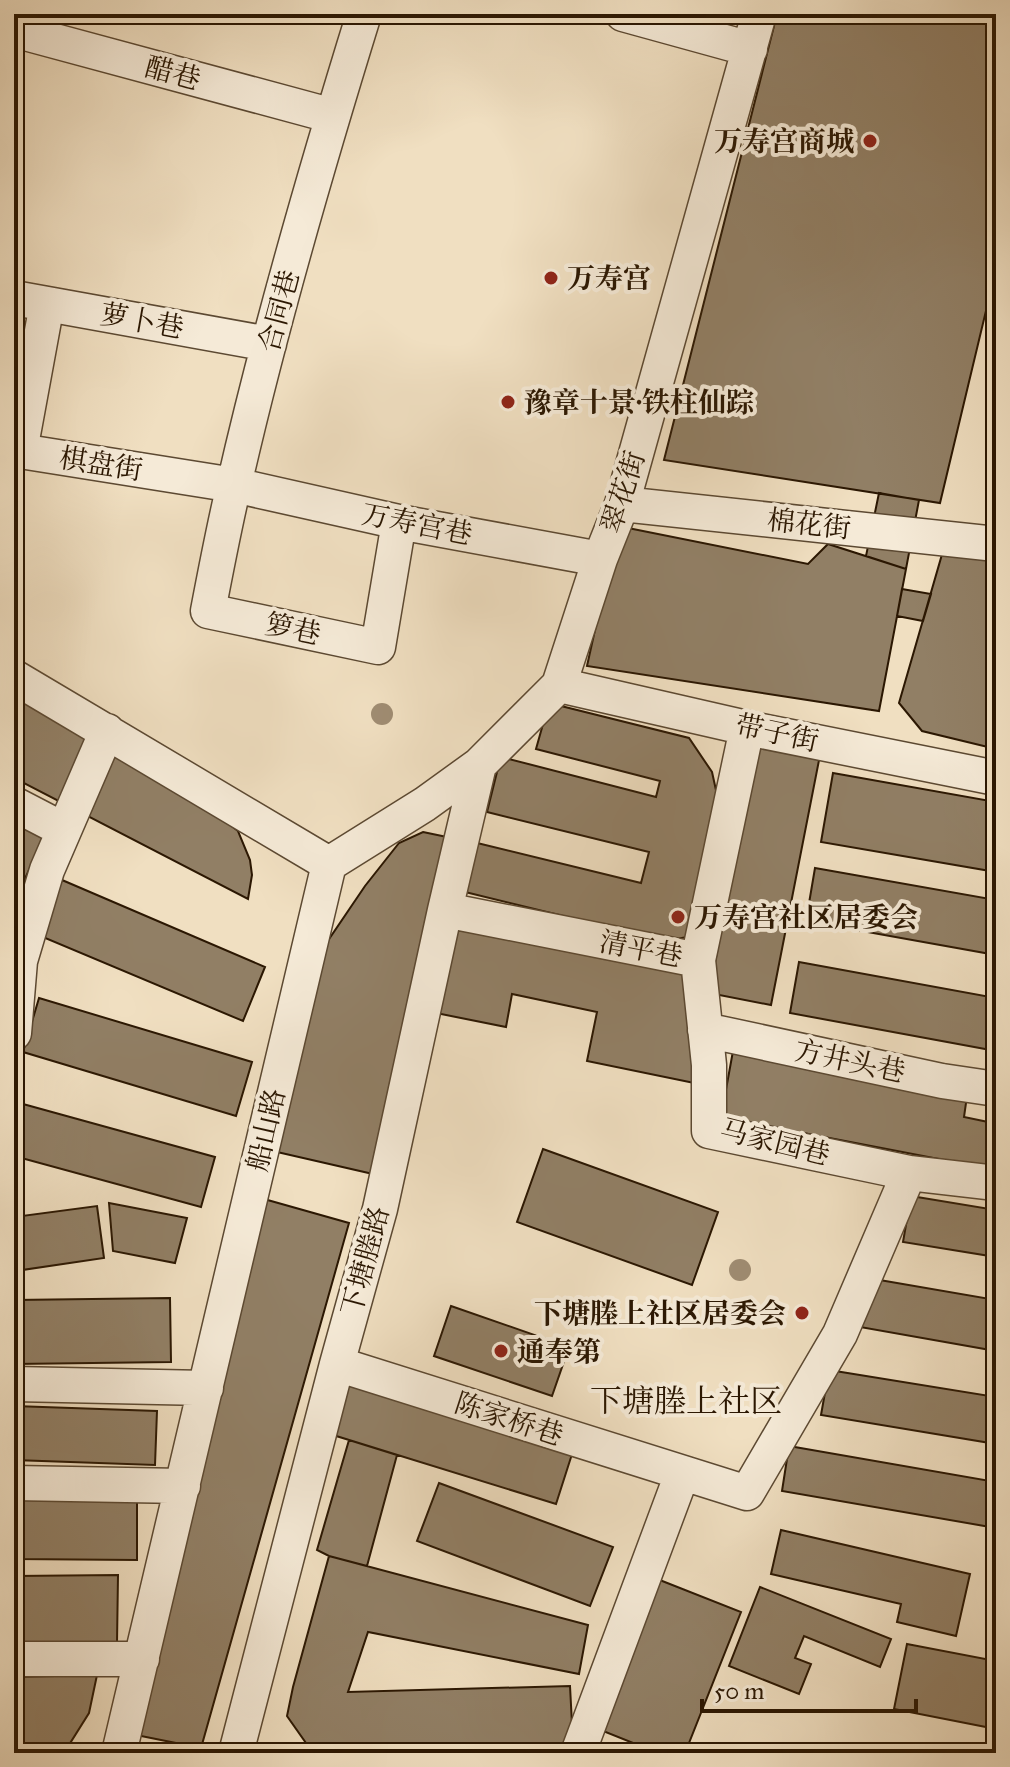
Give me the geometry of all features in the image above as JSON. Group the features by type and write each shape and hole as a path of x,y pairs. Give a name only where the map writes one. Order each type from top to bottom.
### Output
{"street":[{"name":"合同巷","path":"208,611 234,485 269,344 364,14"},
{"path":"623,14 750,49"},
{"name":"翠花街","path":"329,864 418,796 479,765 559,685 600,559 622,504 759,14"},
{"name":"醋巷","path":"14,30 333,116"},
{"name":"萝卜巷","path":"30,301 269,344"},
{"name":"棋盘街","path":"30,301 20,451 234,485"},
{"name":"万寿宫巷","path":"234,485 399,522 600,559"},
{"name":"棉花街","path":"622,504 996,544"},
{"name":"箩巷","path":"208,611 378,647 399,522"},
{"path":"14,677 329,864"},
{"name":"带子街","path":"559,685 747,728 996,778"},
{"name":"清平巷","path":"445,910 698,960 747,728"},
{"path":"14,1033 25,904 47,870 107,731"},
{"name":"下塘塍路","path":"236,1753 380,1209 479,765"},
{"path":"14,804 64,830"},
{"name":"船山路","path":"119,1753 329,864"},
{"name":"马家园巷","path":"698,960 709,1065 709,1131 909,1173 996,1183"},
{"name":"方井头巷","path":"705,1030 942,1081 996,1089"},
{"name":"陈家桥巷","path":"337,1364 747,1493 840,1334 909,1173"},
{"path":"14,1384 206,1388"},
{"path":"578,1753 682,1474"},
{"path":"14,1483 183,1486"},
{"path":"14,1659 142,1659"}],"building":[{"name":"万寿宫商城","path":"777,14 996,14 996,269 940,503 664,460"},
{"path":"879,493 919,500 906,569 866,556"},
{"path":"618,526 808,564 828,544 906,569 879,711 587,666"},
{"path":"943,551 996,560 996,749 922,731 899,703"},
{"path":"902,589 931,594 923,621 897,616"},
{"path":"14,694 197,798 238,831 250,860 252,875 248,899 14,778"},
{"path":"557,705 689,738 712,772 721,813 687,937 666,941 461,891 473,842 641,883 649,852 487,812 498,768 509,759 656,797 660,781 536,749 545,717"},
{"path":"759,738 821,750 771,1005 709,993"},
{"path":"833,773 996,802 996,872 821,842"},
{"path":"14,822 45,837 18,893 14,892"},
{"path":"423,832 447,837 373,1174 277,1152 321,951 399,843"},
{"path":"815,868 996,900 996,955 806,921"},
{"path":"62,880 265,967 243,1021 38,935"},
{"path":"450,921 690,971 699,1084 587,1061 597,1012 512,994 506,1027 431,1012"},
{"path":"799,962 996,998 996,1051 790,1013"},
{"path":"39,998 252,1062 236,1116 23,1052"},
{"path":"733,1051 967,1096 964,1117 993,1123 996,1109 996,1170 721,1117"},
{"path":"23,1104 215,1157 201,1207 14,1156 14,1137"},
{"path":"543,1149 718,1212 692,1285 517,1222"},
{"path":"911,1196 996,1210 996,1257 903,1242"},
{"path":"264,1199 349,1223 201,1748 136,1735"},
{"path":"109,1203 187,1218 175,1263 113,1251"},
{"path":"97,1206 104,1258 22,1270 14,1217"},
{"path":"868,1278 996,1300 996,1351 860,1327"},
{"path":"170,1298 171,1362 14,1364 14,1300"},
{"name":"通奉第","path":"451,1306 569,1347 552,1396 434,1356"},
{"path":"829,1370 996,1397 996,1444 821,1415"},
{"path":"350,1380 573,1451 556,1504 333,1435"},
{"path":"14,1406 157,1411 155,1465 14,1460"},
{"path":"349,1440 397,1455 367,1566 317,1550"},
{"path":"789,1446 996,1482 996,1528 782,1491"},
{"path":"439,1483 613,1547 590,1606 417,1541"},
{"path":"14,1494 137,1495 137,1560 14,1559"},
{"path":"781,1530 970,1574 956,1636 897,1622 901,1604 771,1574"},
{"path":"329,1556 588,1625 579,1674 368,1632 348,1692 570,1686 573,1743 306,1743 287,1716"},
{"path":"118,1575 117,1643 14,1644 14,1576"},
{"path":"647,1575 741,1612 685,1753 658,1753 588,1725"},
{"path":"760,1587 891,1639 880,1667 804,1636 795,1658 811,1664 799,1694 729,1666"},
{"path":"907,1644 996,1661 996,1729 894,1709"},
{"path":"97,1675 89,1713 62,1753 14,1753 14,1677"}],"place":[{"name":"万寿宫商城","path":"870,141"},
{"name":"万寿宫","path":"551,278"},
{"name":"豫章十景·铁柱仙踪","path":"508,402"},
{"name":"万寿宫社区居委会","path":"678,917"},
{"name":"下塘塍上社区居委会","path":"802,1313"},
{"name":"通奉第","path":"501,1351"}],"district":[{"name":"下塘塍上社区","path":"686,1401"}]}
